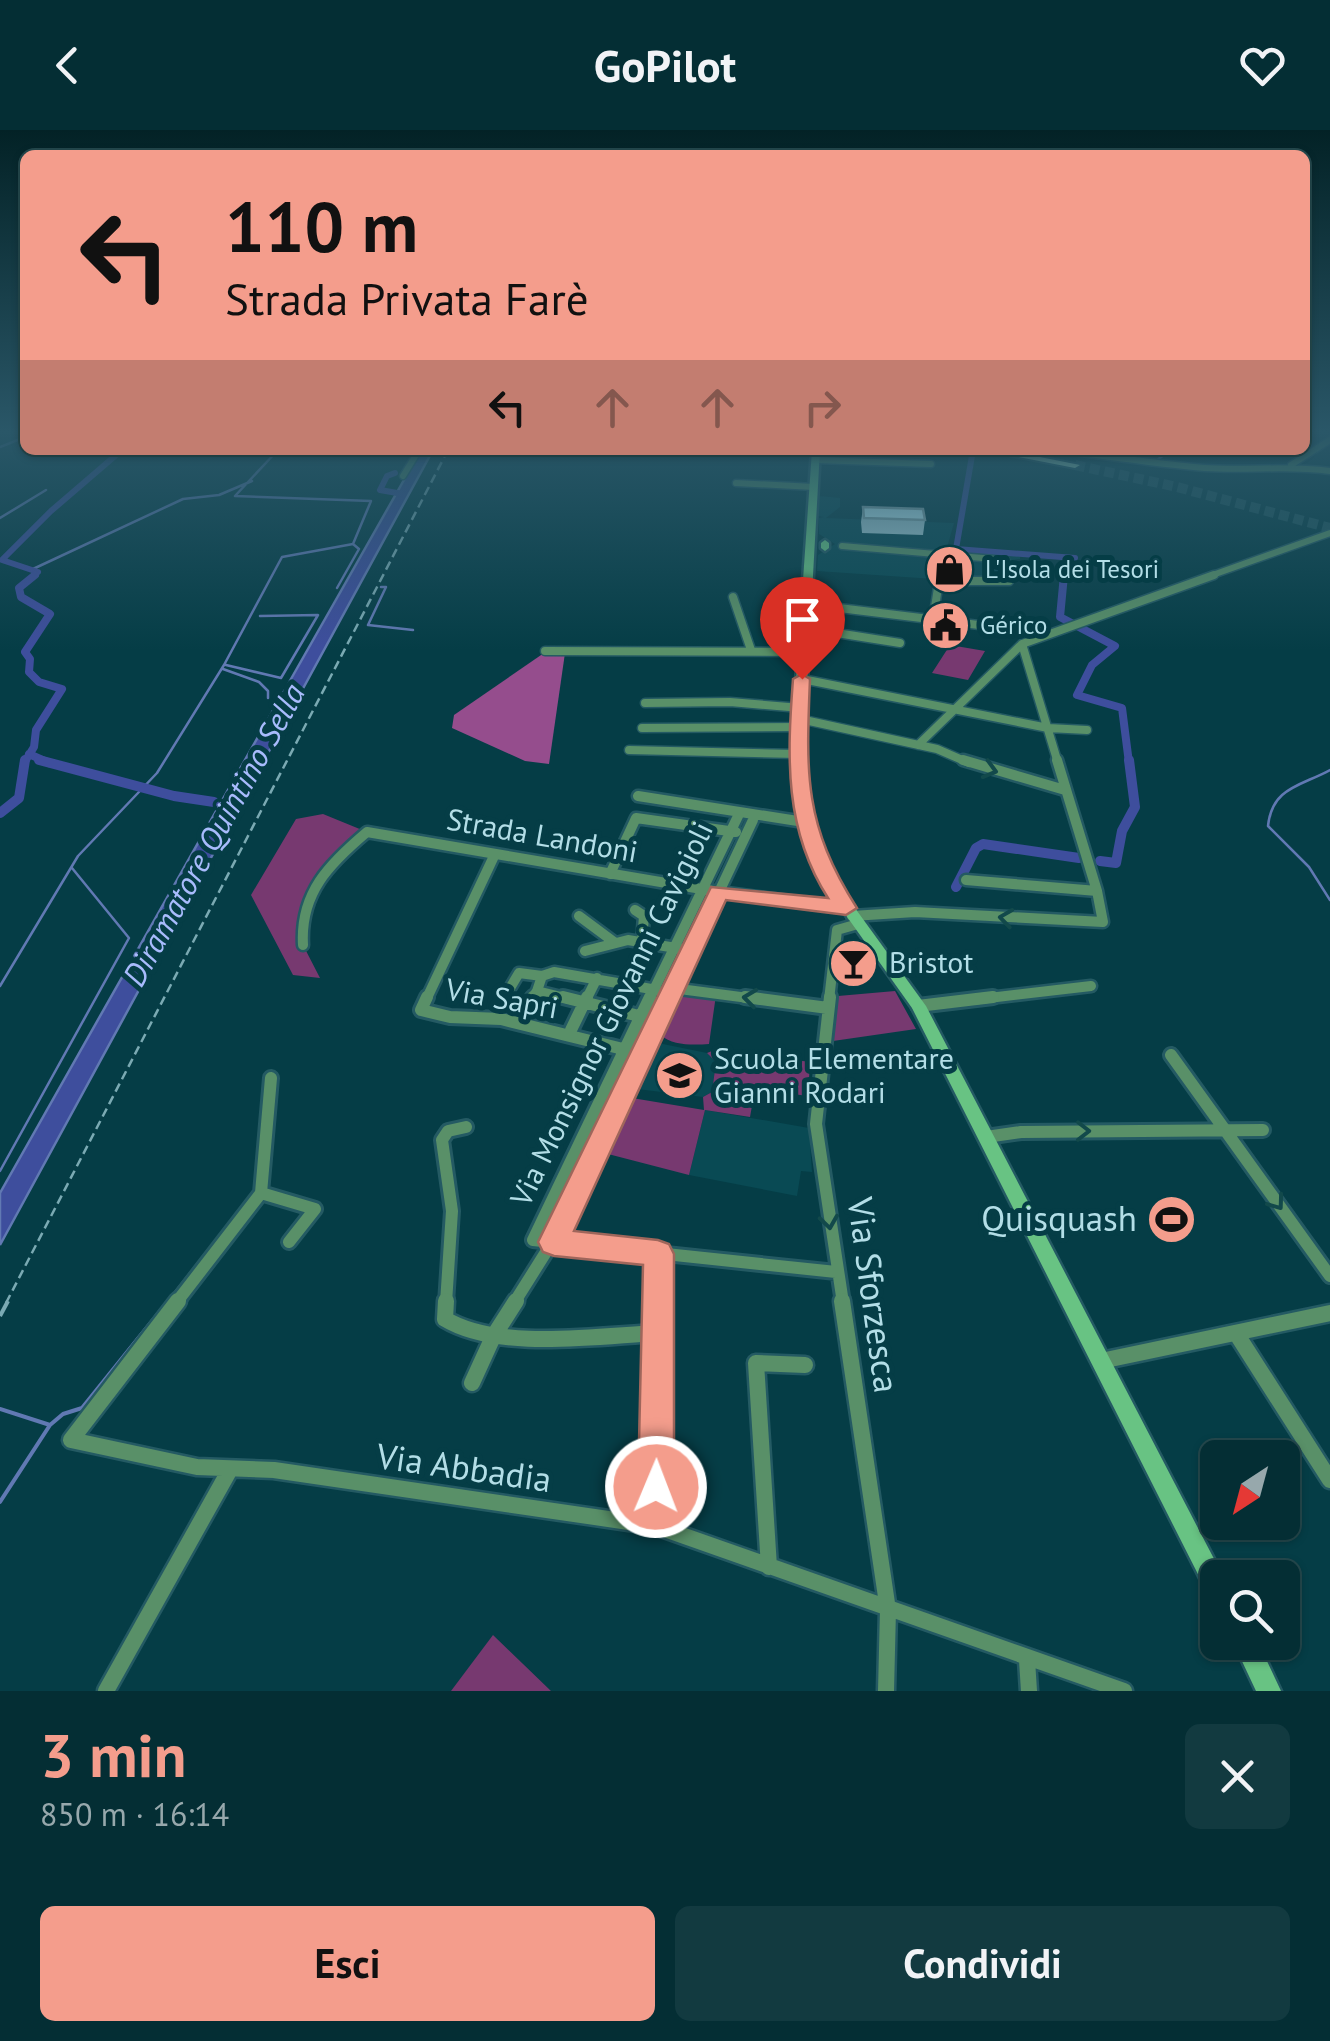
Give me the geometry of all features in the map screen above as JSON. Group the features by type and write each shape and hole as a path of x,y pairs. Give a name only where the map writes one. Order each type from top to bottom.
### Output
{"main road":[{"path":"813,504 797,754 804,822 824,876 918,1006 1203,1560"},
{"path":"811,531 825,546"},
{"path":"809,545 825,546"},
{"path":"809,565 825,546"},
{"path":"1254,1660 1270,1691"}],"street":[{"path":"918,745 950,709 1022,644 1330,533"},
{"path":"825,546 1019,557"},
{"path":"932,620 939,583 946,579 1009,581 1003,558"},
{"path":"734,597 752,650"},
{"path":"776,638 780,605 1044,634"},
{"path":"805,628 900,643"},
{"path":"966,880 1097,890 1022,644"},
{"path":"545,651 804,652"},
{"path":"802,679 1048,728 1088,730"},
{"path":"645,702 730,702 918,745 1065,790"},
{"path":"642,728 800,718"},
{"path":"629,750 797,754"},
{"path":"610,874 641,799 804,822"},
{"name":"Via Monsignor Giovanni Cavigioli","path":"712,891 740,812"},
{"path":"636,818 746,834"},
{"name":"Via Monsignor Giovanni Cavigioli","path":"554,1242 533,1240 657,990 753,820"},
{"name":"Strada Landoni","path":"303,944 302,913 321,872 368,832 852,916 975,914 1060,924 1103,922 1097,890"},
{"name":"Via Sapri","path":"495,854 420,1010 450,1017 501,1019 628,1048"},
{"path":"635,910 644,916 642,942"},
{"path":"579,916 614,942"},
{"name":"Via Sforzesca","path":"852,916 837,930 816,1124 888,1610 886,1691"},
{"path":"585,951 614,942 683,949"},
{"name":"Via Monsignor Giovanni Cavigioli","path":"472,1383 493,1337 554,1242 672,988 683,949"},
{"path":"628,1048 526,1018 503,1000 519,973 542,976 554,972 657,990"},
{"path":"523,1012 542,976"},
{"path":"571,1030 597,978"},
{"path":"918,1006 1091,986"},
{"path":"672,988 828,1008"},
{"path":"537,991 643,1017"},
{"path":"1171,1055 1330,1276"},
{"path":"271,1078 261,1193 315,1208 289,1242"},
{"path":"466,1127 448,1131 442,1140 452,1211 445,1319 452,1327 493,1337 658,1333"},
{"path":"986,1138 1021,1132 1264,1130"},
{"name":"Via Abbadia","path":"261,1193 107,1388 71,1440 134,1458 228,1473 274,1470 656,1526 1027,1660 1124,1691"},
{"path":"554,1242 836,1272"},
{"path":"656,1526 658,1254"},
{"path":"1100,1361 1330,1313"},
{"path":"1236,1333 1330,1480"},
{"path":"769,1567 756,1363 805,1365"},
{"path":"106,1691 228,1473"},
{"path":"1027,1660 1029,1691"}],"shaded area":[{"path":"819,504 840,504 826,518 954,523 946,551 1020,555 1020,559 1012,560 1017,579 1007,584 817,571 818,555 835,544 819,534 819,518 824,517 818,516"},
{"path":"950,645 985,651 968,680 932,673"},
{"path":"544,653 565,653 549,764 525,761 452,728 454,715"},
{"path":"323,814 367,832 320,875 303,945 320,978 293,975 251,895 296,819"},
{"path":"682,991 716,995 709,1044 677,1043 661,1035"},
{"path":"895,991 916,1029 833,1041 838,996"},
{"name":"Scuola Elementare Gianni Rodari","path":"658,1043 707,1053 716,1062 712,1092 703,1097 637,1089"},
{"path":"717,1049 810,1062 808,1096 755,1089 750,1117 705,1110 689,1175 608,1154 632,1098 704,1110 703,1097 712,1092 716,1062 707,1053"},
{"path":"705,1110 809,1128 812,1172 801,1171 797,1196 689,1175"},
{"path":"493,1635 551,1691 451,1691"}],"water":[{"path":"390,504 404,504 300,694 283,693"},
{"name":"Diramatore Quintino Sella","path":"280,698 298,698 0,1245 0,1193"}],"building":[{"path":"863,507 923,509 925,520 864,518"}],"waterway":[{"path":"0,518 23,504"},
{"path":"32,577 38,572 2,560 59,504"},
{"path":"33,569 173,504"},
{"path":"353,544 370,504"},
{"path":"964,504 956,549 1075,558 1064,575"},
{"path":"0,986 78,856 157,773 224,665 282,557 353,544"},
{"path":"337,588 359,549 353,544"},
{"path":"29,754 36,730 62,689 39,682 29,672 30,659 25,652 50,614 21,597 19,588 35,575"},
{"path":"1064,575 1060,617 1115,646 1092,665 1077,695 1122,708 1129,763"},
{"path":"381,587 386,587 368,625 413,630"},
{"name":"Diramatore Quintino Sella","path":"226,665 281,678 318,615 260,616"},
{"name":"Diramatore Quintino Sella","path":"223,669 259,682 268,691 268,698"},
{"path":"25,762 29,754"},
{"path":"29,754 47,762"},
{"path":"39,760 47,762"},
{"path":"1100,861 1116,863 1122,831 1135,807 1129,760"},
{"path":"0,813 19,798 25,762"},
{"name":"Diramatore Quintino Sella","path":"47,762 174,796 214,802"},
{"path":"1330,770 1282,795 1275,803 1268,826 1309,867 1330,900"},
{"path":"956,887 976,848 983,844 1079,858"},
{"name":"Diramatore Quintino Sella","path":"0,1171 129,938 72,868"},
{"path":"172,1296 220,1235"},
{"path":"50,1425 63,1414 82,1408 161,1310"},
{"path":"0,1409 50,1425"},
{"path":"0,1502 50,1425"}],"tunnel":[{"path":"1240,504 1330,528"}],"railway":[{"path":"6,1303 420,504"},
{"path":"0,1316 8,1301"}],"place":[{"name":"L'Isola dei Tesori","path":"950,569"},
{"name":"Gérico","path":"945,625"},
{"name":"Bristot","path":"854,963"},
{"name":"Scuola Elementare Gianni Rodari","path":"679,1076"},
{"name":"Quisquash","path":"1172,1219"}],"route":[{"path":"656,1487 658,1254 554,1242 719,892 846,908 824,876 804,822 797,754 802,679"}]}
